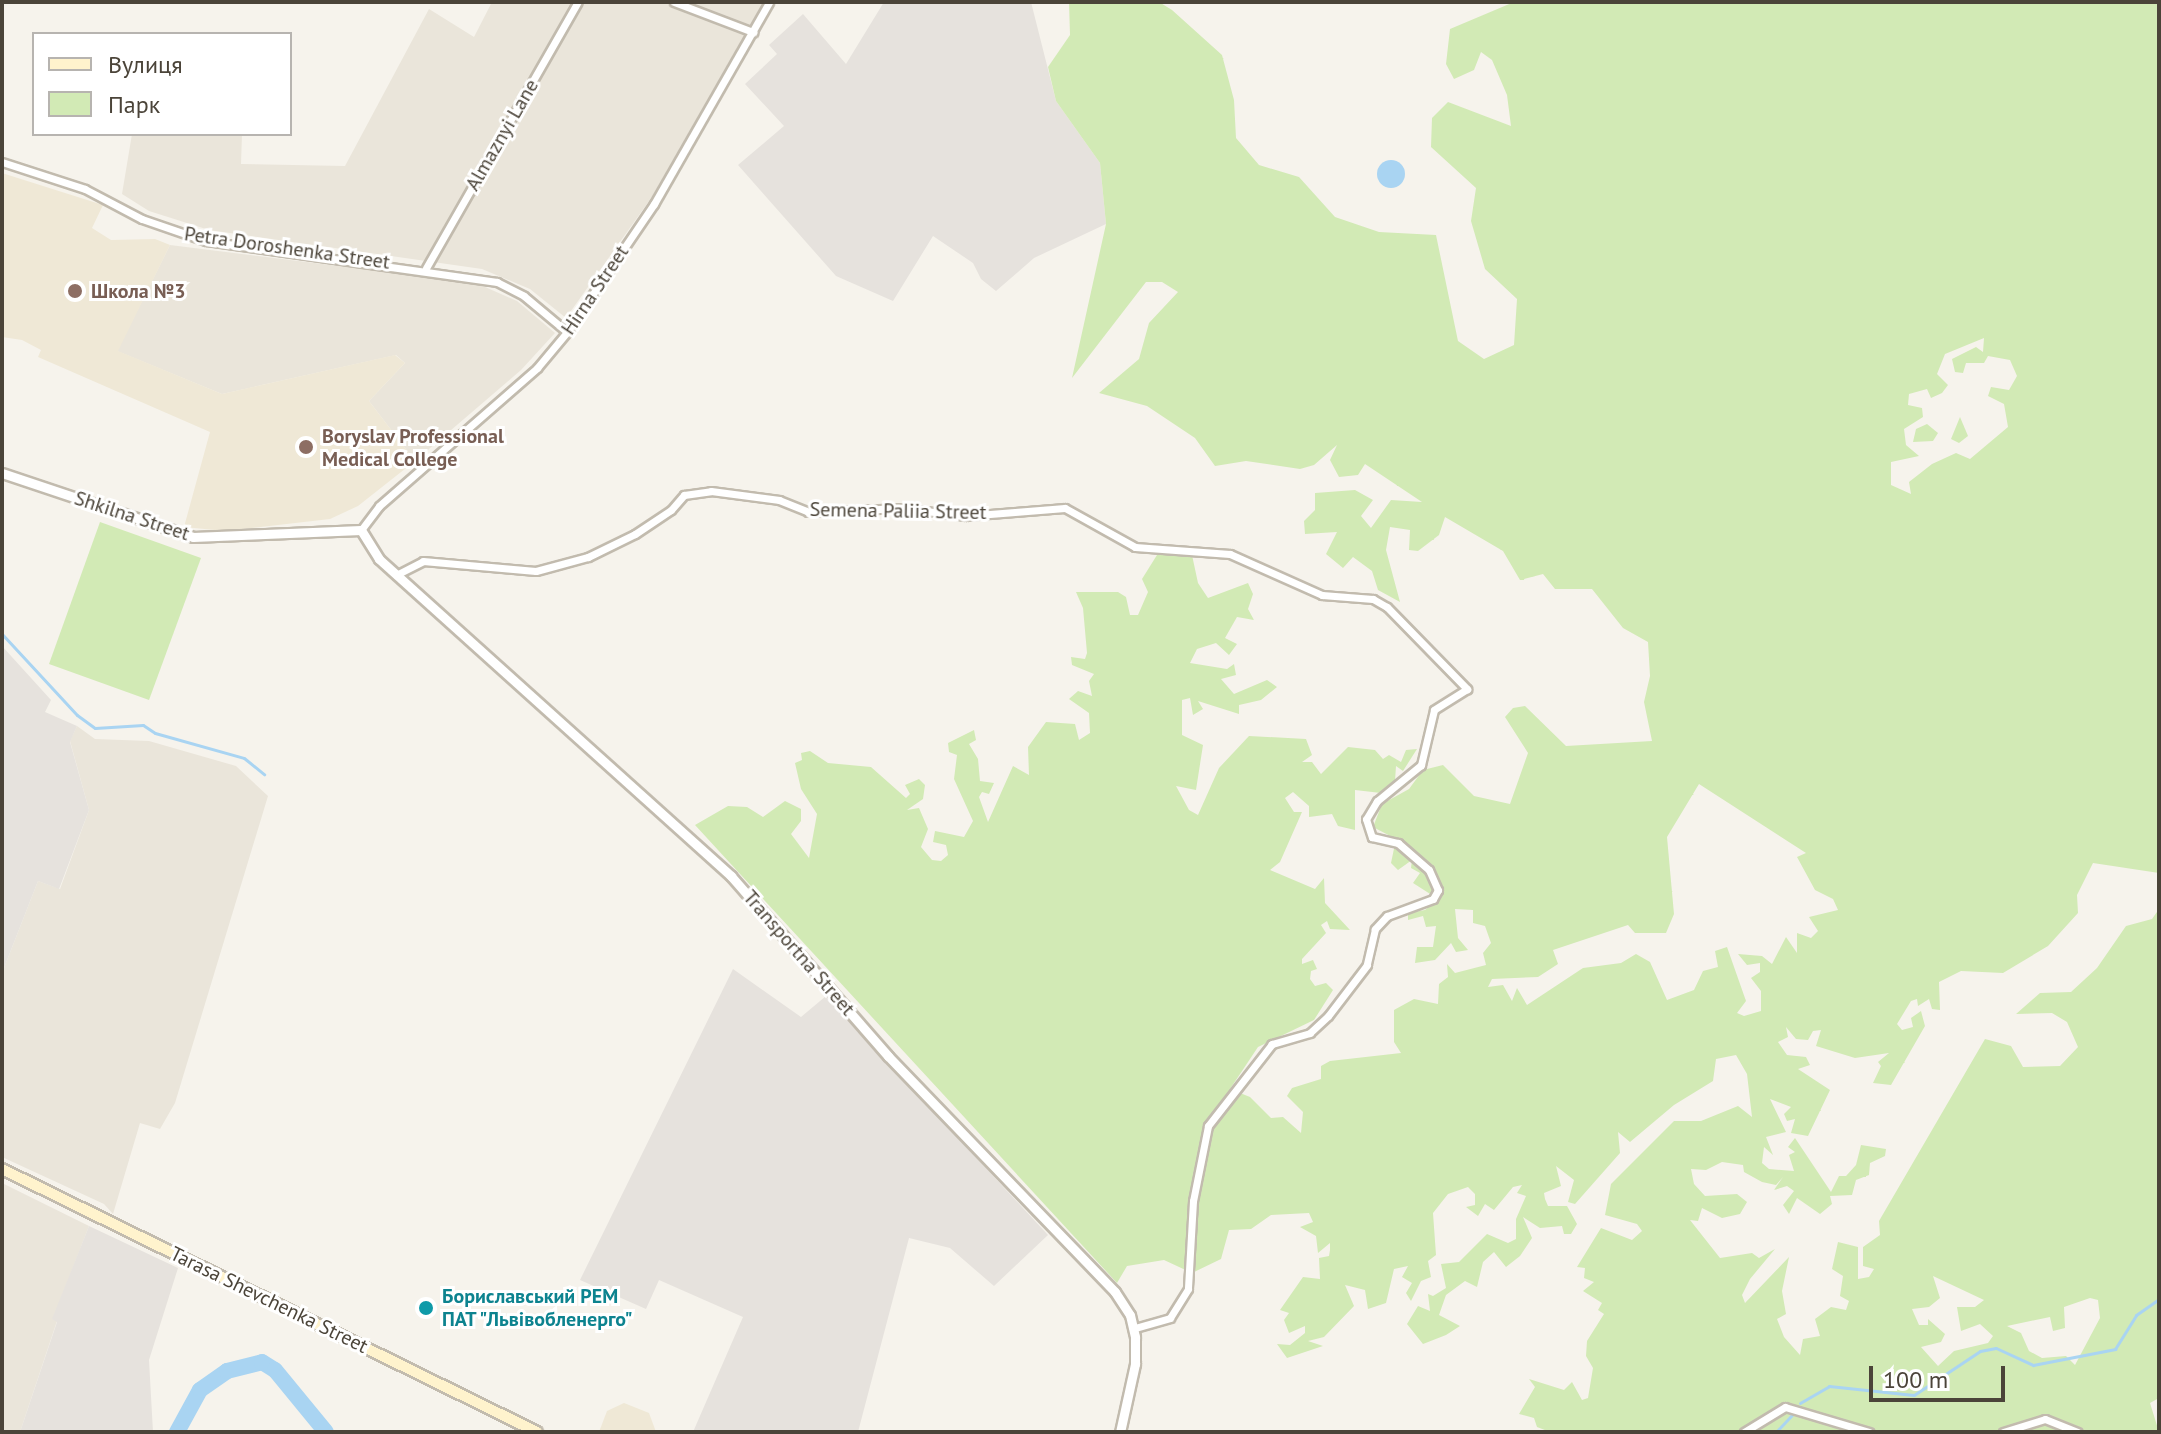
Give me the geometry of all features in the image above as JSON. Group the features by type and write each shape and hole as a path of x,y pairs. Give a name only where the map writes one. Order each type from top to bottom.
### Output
{"main road":[{"name":"Tarasa Shevchenka Street","path":"2,1169 537,1432"}],"street":[{"name":"Almaznyi Lane","path":"426,268 578,2"},
{"path":"674,2 753,32"},
{"name":"Hirna Street","path":"361,530 379,506 537,368 567,332 654,204 769,2"},
{"name":"Petra Doroshenka Street","path":"2,162 85,189 152,223 206,241 426,268 512,287 567,332"},
{"name":"Shkilna Street","path":"2,473 193,537 361,530"},
{"name":"Semena Paliia Street","path":"396,575 423,561 536,571 588,557 635,534 671,510 684,495 711,491 779,500 808,512 903,508 965,516 1065,508 1135,547 1230,554 1322,595 1373,599 1467,689 1434,710 1421,765 1377,801 1366,819 1372,837 1398,843 1429,870 1438,883 1433,899 1387,916 1375,929 1367,965 1328,1016 1310,1033 1272,1044 1208,1126 1193,1201 1188,1289 1170,1318 1134,1328"},
{"name":"Transportna Street","path":"361,530 396,575 731,876 888,1056 1115,1292 1134,1328 1135,1364 1120,1432"},
{"path":"1744,1432 1785,1407 1869,1432"},
{"path":"2003,1432 2045,1419 2078,1432"}],"shaded area":[{"path":"492,2 765,2 654,194 566,318 530,289 482,269 209,230 149,211 122,194 132,136 242,136 241,164 345,166 429,9 474,37"},
{"path":"884,2 1031,2 1056,101 1100,163 1106,224 1034,258 996,291 981,279 973,263 933,236 893,301 836,276 738,165 784,126 745,84 777,54 769,45 803,14 846,64"},
{"path":"2,173 103,205 92,228 111,240 155,239 170,245 118,351 222,394 395,355 405,363 369,401 415,461 358,506 330,519 225,531 184,527 210,432 38,357 41,350 22,340 2,337"},
{"path":"170,245 476,283 517,301 555,333 521,370 415,461 369,401 405,363 396,355 222,394 117,351"},
{"path":"2,646 51,700 45,712 77,726 70,742 89,810 59,889 38,881 2,973"},
{"path":"77,726 95,739 149,741 236,766 268,796 175,1103 160,1129 140,1123 113,1214 104,1204 2,1157 2,973 38,881 60,889 89,810 70,741"},
{"path":"733,969 801,1017 826,996 1048,1235 994,1286 950,1248 909,1238 858,1432 693,1432 743,1317 659,1280 646,1309 580,1280"},
{"path":"2,1183 89,1226 53,1319 57,1321 20,1432 2,1432"},
{"path":"89,1226 178,1268 149,1360 153,1432 20,1432 57,1322 52,1319"},
{"path":"624,1403 649,1413 656,1432 599,1432 607,1411"}],"green space":[{"path":"1069,2 1159,2 1172,10 1222,55 1234,100 1236,138 1259,165 1299,177 1335,217 1379,232 1436,235 1458,341 1484,359 1514,345 1517,299 1485,269 1471,221 1476,188 1431,147 1432,118 1448,102 1511,126 1507,95 1492,60 1481,52 1474,70 1454,79 1446,64 1450,29 1514,2 2159,2 2159,873 2093,863 2077,895 2078,913 2048,946 2003,973 1961,971 1939,982 1940,1010 1932,1009 1929,999 1918,1006 1917,999 1911,1001 1897,1024 1902,1030 1913,1027 1911,1018 1921,1011 1925,1026 1891,1085 1873,1083 1881,1066 1878,1062 1889,1053 1855,1058 1816,1046 1821,1030 1813,1031 1808,1040 1796,1039 1786,1027 1788,1037 1778,1042 1787,1055 1806,1057 1810,1065 1798,1069 1830,1090 1808,1136 1791,1133 1795,1119 1787,1121 1784,1114 1791,1107 1770,1099 1786,1132 1766,1137 1773,1155 1764,1147 1762,1163 1769,1169 1794,1171 1789,1155 1795,1152 1788,1147 1795,1138 1831,1192 1839,1176 1846,1176 1856,1165 1861,1145 1886,1149 1885,1156 1870,1163 1869,1175 1856,1180 1852,1195 1830,1196 1832,1204 1820,1214 1797,1198 1789,1214 1783,1205 1794,1191 1787,1186 1774,1190 1783,1177 1776,1185 1762,1182 1744,1172 1743,1165 1722,1162 1706,1170 1691,1169 1694,1184 1705,1196 1737,1194 1747,1202 1740,1214 1722,1218 1702,1208 1698,1221 1690,1220 1720,1258 1752,1253 1759,1258 1775,1249 1750,1279 1742,1295 1745,1303 1789,1257 1782,1291 1786,1314 1777,1319 1784,1337 1800,1355 1803,1339 1820,1336 1815,1319 1831,1307 1846,1310 1849,1301 1840,1296 1843,1276 1832,1269 1838,1242 1858,1247 1858,1279 1869,1277 1874,1269 1863,1266 1863,1247 1880,1235 1879,1221 1985,1039 2011,1046 2023,1067 2060,1066 2078,1047 2067,1022 2052,1013 2016,1014 2040,993 2071,992 2097,968 2126,926 2152,919 2159,909 2159,1398 2150,1403 2159,1432 1550,1432 1537,1427 1534,1418 1519,1414 1535,1387 1529,1379 1564,1390 1572,1382 1582,1400 1588,1398 1593,1368 1586,1356 1587,1341 1604,1314 1598,1310 1602,1303 1583,1291 1594,1282 1584,1278 1585,1268 1577,1267 1601,1228 1632,1240 1642,1231 1637,1224 1605,1215 1611,1184 1674,1121 1701,1121 1738,1106 1752,1117 1747,1074 1736,1055 1716,1059 1713,1081 1674,1105 1630,1142 1618,1132 1620,1153 1575,1204 1568,1202 1574,1180 1556,1166 1561,1186 1544,1193 1545,1199 1548,1206 1567,1206 1577,1224 1571,1234 1564,1234 1562,1226 1540,1228 1523,1217 1532,1238 1520,1256 1506,1267 1494,1252 1483,1262 1477,1287 1465,1281 1446,1295 1439,1315 1460,1326 1423,1344 1407,1324 1418,1306 1430,1311 1428,1294 1433,1296 1446,1288 1441,1264 1459,1262 1487,1234 1508,1243 1516,1239 1516,1219 1526,1196 1517,1193 1522,1185 1513,1187 1494,1210 1485,1204 1478,1216 1466,1207 1475,1205 1475,1194 1468,1187 1448,1194 1433,1213 1436,1255 1428,1261 1431,1277 1421,1281 1411,1301 1406,1293 1412,1283 1402,1277 1408,1266 1394,1269 1386,1303 1368,1309 1365,1290 1345,1285 1354,1306 1324,1337 1308,1341 1323,1346 1287,1358 1277,1344 1290,1345 1305,1333 1305,1326 1289,1333 1284,1320 1289,1313 1280,1310 1303,1277 1320,1279 1319,1258 1329,1256 1330,1250 1330,1243 1318,1253 1316,1236 1300,1227 1313,1222 1309,1213 1271,1215 1251,1229 1229,1230 1221,1259 1192,1273 1164,1260 1127,1266 1117,1283 695,825 728,806 747,807 763,817 785,801 801,809 801,821 791,834 809,858 817,814 801,789 795,763 802,760 801,753 810,751 828,763 871,767 906,798 910,794 905,785 919,779 925,785 923,799 907,810 919,808 928,829 921,847 932,860 941,861 948,855 946,845 933,842 935,831 964,837 973,821 954,779 957,755 949,752 948,743 974,730 976,740 969,744 978,759 980,781 994,783 989,794 982,792 979,797 988,822 1013,766 1029,775 1028,747 1046,722 1075,724 1079,740 1090,733 1089,713 1069,699 1078,691 1092,696 1089,681 1094,674 1072,665 1071,657 1085,659 1087,653 1083,608 1076,592 1118,592 1126,597 1130,615 1138,615 1148,592 1142,579 1157,555 1192,555 1198,583 1208,598 1248,583 1253,594 1248,609 1254,620 1237,617 1225,638 1237,644 1229,655 1216,643 1197,649 1190,663 1227,669 1234,664 1236,675 1221,679 1234,694 1267,680 1277,687 1261,700 1239,705 1239,714 1198,701 1203,709 1193,715 1190,698 1182,700 1182,735 1203,745 1196,790 1176,786 1189,810 1198,815 1219,768 1249,736 1306,739 1312,755 1302,762 1312,762 1321,774 1348,747 1375,750 1383,759 1389,755 1401,762 1406,750 1417,749 1403,771 1396,766 1395,781 1381,793 1355,790 1355,830 1338,826 1332,814 1309,817 1309,806 1293,792 1285,798 1294,812 1302,812 1280,862 1270,870 1315,889 1324,878 1325,903 1350,930 1330,929 1327,921 1321,925 1326,933 1302,959 1302,964 1313,960 1317,969 1311,971 1310,979 1315,986 1326,983 1333,990 1314,1020 1258,1047 1230,1089 1250,1097 1271,1118 1283,1117 1301,1133 1303,1112 1287,1096 1292,1088 1321,1079 1321,1066 1330,1061 1401,1053 1394,1042 1394,1010 1414,999 1438,1004 1439,984 1448,977 1447,964 1455,973 1486,965 1483,953 1491,943 1485,926 1473,923 1473,910 1455,909 1458,938 1468,950 1456,952 1451,943 1435,960 1415,963 1417,947 1433,947 1436,926 1426,927 1423,916 1408,920 1408,913 1425,910 1438,899 1413,883 1420,873 1411,868 1412,860 1398,870 1391,863 1396,839 1373,827 1382,804 1409,789 1423,770 1443,765 1474,796 1510,804 1528,753 1505,717 1513,708 1525,706 1566,746 1652,741 1644,702 1650,676 1648,642 1623,628 1592,589 1555,589 1543,574 1520,580 1503,551 1445,517 1439,535 1418,551 1409,550 1410,530 1390,527 1386,550 1400,602 1378,590 1372,571 1353,557 1343,568 1326,554 1337,532 1305,534 1304,521 1315,510 1315,493 1355,490 1373,500 1361,516 1371,528 1391,500 1422,502 1365,464 1358,475 1339,477 1330,460 1337,445 1314,465 1300,469 1246,461 1215,466 1195,438 1147,406 1099,393 1139,359 1149,323 1178,292 1162,282 1146,282 1072,378 1106,224 1100,163 1056,101 1048,67 1070,35","holes":["1984,338 1983,352 1976,347 1952,359 1955,372 1963,373 1966,363 1984,363 1988,356 2010,360 2017,376 2009,390 1991,387 1988,396 2004,404 2008,427 1970,459 1956,453 1932,464 1909,482 1911,494 1891,485 1891,462 1919,456 1906,445 1904,429 1923,417 1922,408 1908,405 1909,394 1927,389 1931,398 1942,393 1948,385 1937,374 1945,354","1699,784 1806,853 1797,857 1815,890 1833,899 1838,910 1809,917 1818,931 1811,938 1797,933 1797,953 1786,937 1772,964 1762,956 1738,954 1747,965 1760,963 1760,972 1751,978 1761,991 1761,1011 1744,1016 1737,1013 1746,1001 1727,947 1715,951 1718,967 1703,971 1694,990 1667,1000 1650,962 1636,954 1621,963 1583,968 1527,1005 1517,988 1512,1001 1503,985 1488,987 1492,979 1538,977 1558,964 1553,950 1628,925 1635,933 1666,933 1674,914 1667,837","1933,1276 1984,1300 1975,1307 1957,1307 1961,1331 1980,1324 1993,1336 1988,1343 1954,1351 1938,1366 1921,1347 1941,1342 1945,1334 1928,1319 1928,1325 1919,1325 1912,1309 1929,1307 1940,1298","2090,1298 2098,1300 2100,1318 2075,1365 2066,1356 2042,1358 2029,1351 2021,1333 2007,1326 2050,1317 2053,1331 2065,1328 2064,1307"]},
{"path":"1960,417 1968,436 1959,443 1951,439"},
{"path":"1927,424 1938,433 1933,441 1913,442 1916,429"},
{"path":"100,522 201,558 149,700 49,664"}],"water":[{"path":"1391,160 1401,164 1405,174 1401,184 1391,188 1381,184 1377,174 1381,164"}],"waterway":[{"path":"2,634 77,715 95,728 143,725 155,733 244,758 264,774"},
{"path":"1800,1403 1829,1386 1914,1395 1980,1351 1996,1348 2033,1365 2115,1349 2136,1315 2159,1299"},
{"path":"177,1432 200,1390 227,1371 262,1362 275,1370 326,1432"},
{"path":"1776,1432 1793,1414"}],"place":[{"name":"Школа №3","path":"75,291"},
{"name":"Boryslav Professional Medical College","path":"306,447"},
{"name":"Бориславський РЕМ ПАТ \"Львівобленерго\"","path":"426,1308"}]}
